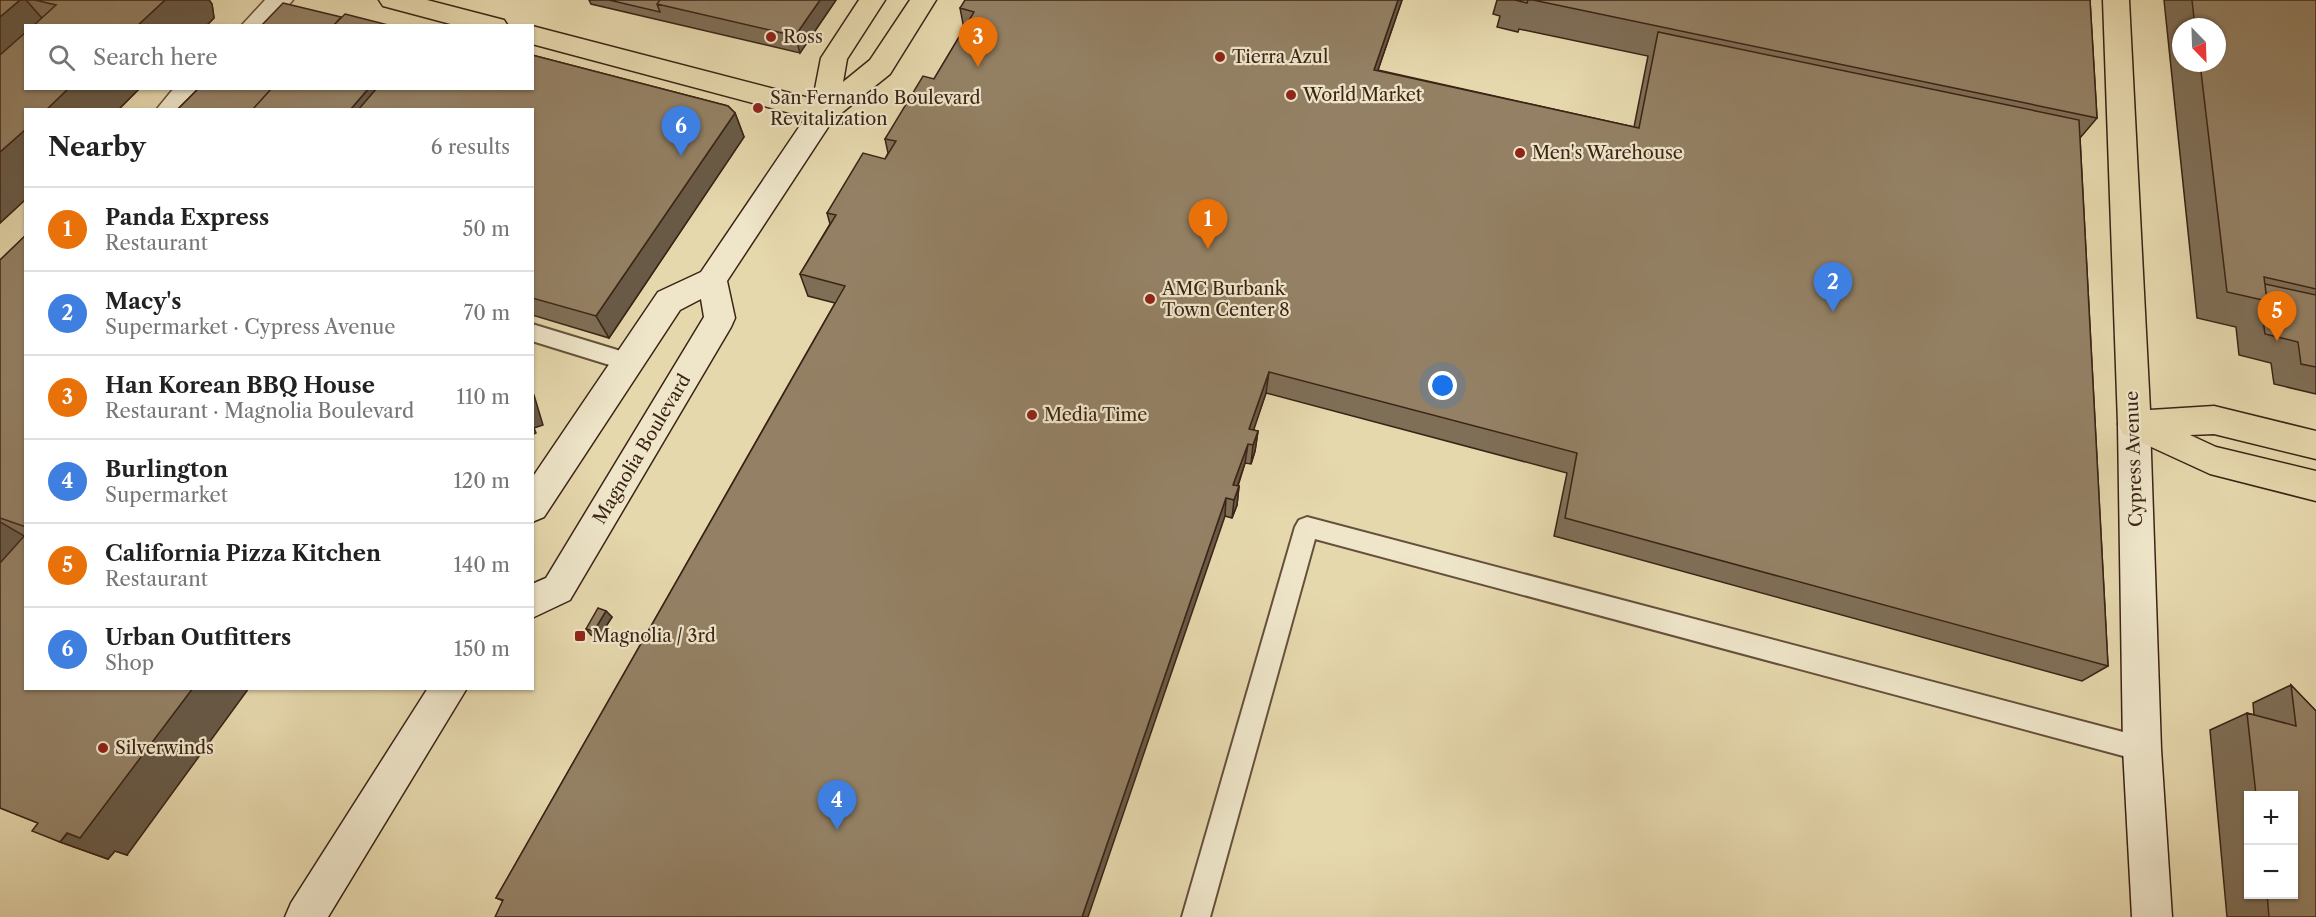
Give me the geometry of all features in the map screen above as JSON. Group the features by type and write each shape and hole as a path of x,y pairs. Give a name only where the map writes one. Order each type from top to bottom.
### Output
{"main road":[{"path":"257,24 280,0"},
{"path":"392,0 487,24"},
{"path":"824,112 834,58 872,0"},
{"path":"534,504 669,301 712,280 824,112 880,67 923,0"},
{"name":"Cypress Avenue","path":"2116,0 2134,424 2142,749 2152,917"},
{"path":"534,36 824,112"},
{"path":"172,108 189,90"},
{"name":"Magnolia Boulevard","path":"534,601 558,589 720,318 712,280"},
{"path":"2134,424 2214,420 2316,445"},
{"path":"2134,424 2210,460 2316,486"},
{"path":"305,917 448,690"}],"lane":[{"path":"534,333 629,362"},
{"path":"1196,917 1307,527 2142,749"}],"building":[{"path":"0,0 20,0 0,17"},
{"path":"35,0 165,0 139,24 35,24 56,5"},
{"path":"609,0 660,0 657,4 660,12"},
{"path":"660,0 820,0 795,36 657,4"},
{"path":"965,0 1398,0 1374,70 1639,128 1658,32 2079,120 2108,666 1565,518 1577,453 1269,372 1249,429 1258,431 1253,445 1248,444 1233,485 1239,486 1234,500 1226,498 1082,917 495,917 503,900 496,898 845,286 800,274 836,215 827,213 863,153 885,159 896,141 885,139 923,76 934,79 974,12 960,8"},
{"path":"1533,0 2090,0 2097,118"},
{"path":"2192,0 2316,0 2316,289 2264,277 2267,301 2227,292 2201,72 2226,72 2226,18 2194,18"},
{"path":"283,3 341,17 335,24 263,24"},
{"path":"345,14 384,24 335,24"},
{"path":"24,34 24,90 67,90 48,108 24,108 24,131 0,152 0,55"},
{"path":"534,56 728,106 735,113 596,316 534,299 534,108 360,108 375,90 534,90"},
{"path":"197,90 270,90 254,108 179,108"},
{"path":"270,90 367,90 352,108 254,108"},
{"path":"24,237 24,526 0,518 0,260"},
{"path":"2265,284 2316,295 2316,367 2301,364 2298,342 2265,334 2261,306 2267,301"},
{"name":"Silverwinds","path":"24,536 24,690 191,690 80,838 67,833 60,842 32,831 38,823 0,808 0,563"},
{"path":"598,608 606,611 594,631 586,629"},
{"path":"2291,685 2316,711 2316,917 2269,917 2267,899 2298,899 2298,791 2256,791 2247,713 2296,726"}],"place":[{"name":"Ross","path":"771,37"},
{"name":"Tierra Azul","path":"1220,57"},
{"name":"Han Korean BBQ House","path":"978,67"},
{"name":"World Market","path":"1291,95"},
{"name":"San Fernando Boulevard Revitalization","path":"758,108"},
{"name":"Men's Warehouse","path":"1520,153"},
{"name":"Urban Outfitters","path":"681,156"},
{"name":"Panda Express","path":"1208,249"},
{"name":"AMC Burbank Town Center 8","path":"1150,299"},
{"name":"Macy's","path":"1833,312"},
{"name":"California Pizza Kitchen","path":"2277,341"},
{"name":"Media Time","path":"1032,415"},
{"name":"Magnolia / 3rd","path":"580,636"},
{"name":"Silverwinds","path":"103,748"},
{"name":"Burlington","path":"837,830"}]}
